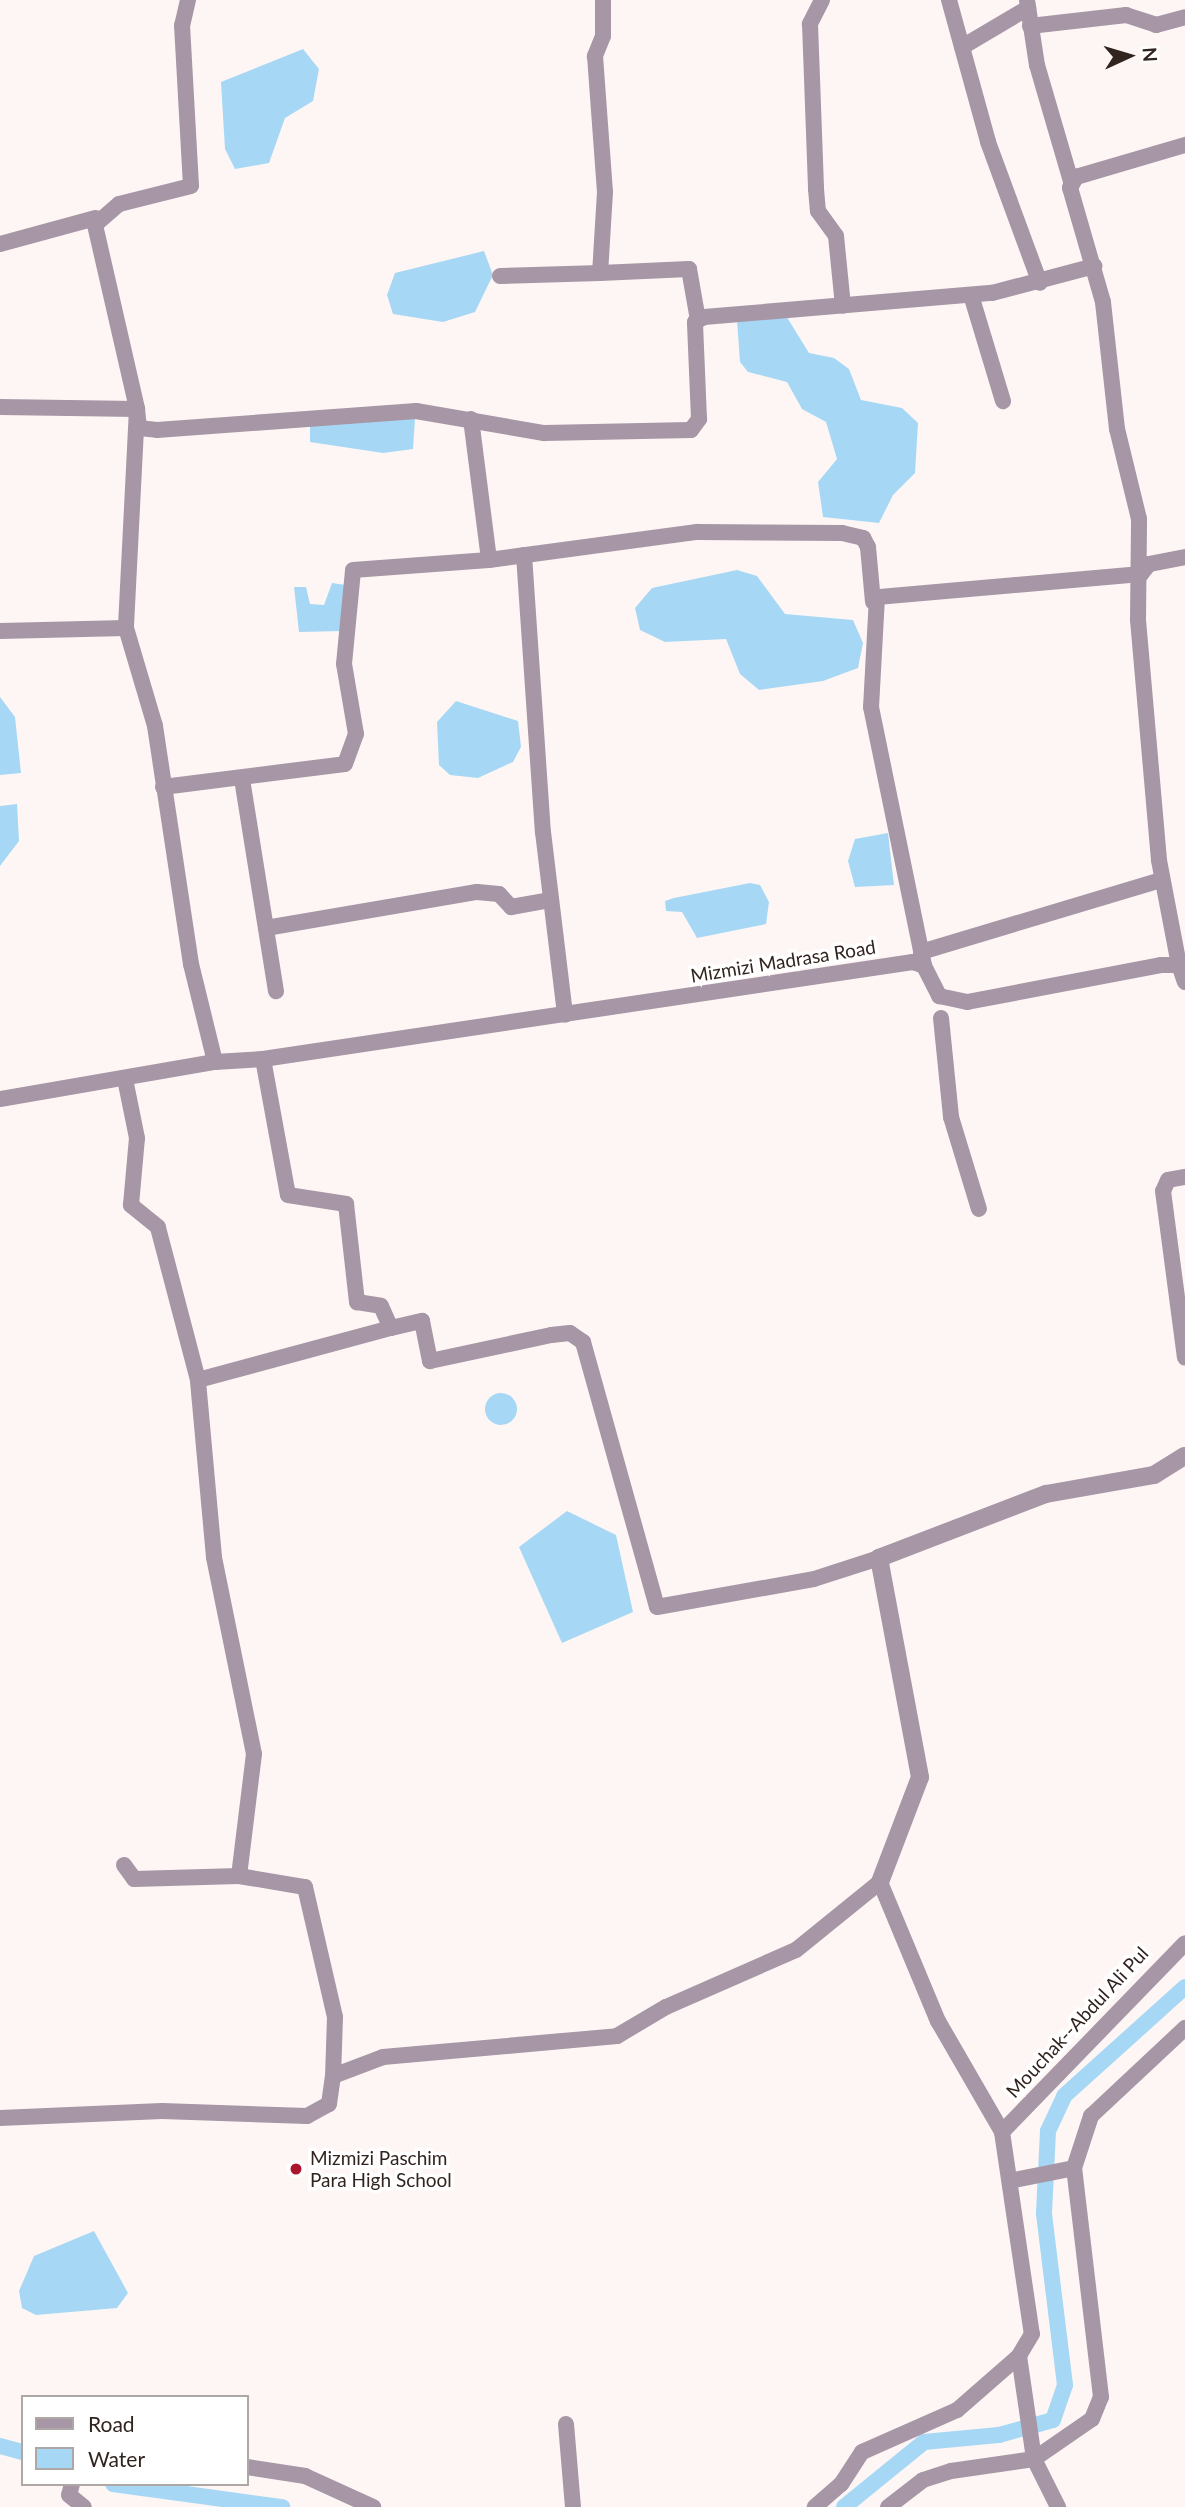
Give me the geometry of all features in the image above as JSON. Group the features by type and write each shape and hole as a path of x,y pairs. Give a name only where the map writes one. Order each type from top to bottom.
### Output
{"street":[{"path":"0,244 96,218 119,204 191,186 182,25 188,0"},
{"path":"600,273 605,192 595,56 603,36 603,0"},
{"path":"822,0 810,24 816,189 818,211 835,236 843,306"},
{"path":"949,0 991,152 1040,283"},
{"path":"962,47 1027,4 1030,26 1110,333 1117,429 1139,519 1141,574 1138,620 1161,880 1185,982"},
{"path":"1030,26 1126,15 1156,25 1185,18"},
{"path":"1070,181 1185,145"},
{"path":"96,218 139,428 157,430 376,412 471,419 544,433 691,430 699,419 698,320 689,269 500,276"},
{"path":"698,320 971,295 1040,283 1094,267"},
{"path":"971,295 1003,401"},
{"path":"0,407 137,408"},
{"path":"137,408 126,628 155,726 189,952 215,1062"},
{"path":"471,419 489,560"},
{"path":"163,786 333,769 352,752 355,703 344,664 353,570 489,560 697,533 842,533 863,538 867,547 873,602 877,759 922,959 939,996 967,1002 1179,965"},
{"path":"524,555 549,900 565,1015"},
{"path":"873,602 937,590 1141,574 1149,564 1185,557"},
{"path":"0,631 126,628"},
{"path":"242,779 276,991"},
{"name":"Mizmizi Madrasa Road","path":"0,1099 215,1062 262,1059 913,962 1161,880"},
{"path":"266,928 477,892 499,894 511,908 549,900"},
{"path":"941,1018 951,1117 979,1209"},
{"path":"262,1059 288,1195 346,1204 357,1302 381,1306 391,1328"},
{"path":"125,1079 137,1138 131,1205 158,1227 198,1380 214,1557 254,1754 239,1876"},
{"path":"1185,1177 1168,1180 1163,1191 1185,1358"},
{"path":"198,1380 422,1321 430,1361 570,1333 583,1342 657,1607 814,1579 879,1558 1046,1494 1154,1475 1185,1456"},
{"path":"333,2076 383,2057 617,2036 749,1967 796,1950 880,1882 920,1777 879,1558"},
{"path":"0,2118 162,2111 307,2116 329,2104 333,2076 334,2017 305,1886 239,1876 134,1879 124,1865"},
{"path":"815,2507 841,2484 862,2452 957,2410 1019,2363 1032,2333 1017,2179 1002,2132 938,2021 880,1882"},
{"name":"Mouchak--Abdul Ali Pul","path":"1002,2132 1185,1943"},
{"path":"888,2507 942,2474 1033,2455 1091,2419 1101,2397 1070,2169 1091,2116 1185,2028"},
{"path":"1017,2179 1070,2169"},
{"path":"1019,2363 1033,2455 1058,2507"},
{"path":"566,2424 573,2507"},
{"path":"248,2467 305,2476 373,2507"},
{"path":"71,2490 84,2507"}],"water":[{"path":"303,49 319,69 313,101 285,118 269,163 235,169 225,149 221,82"},
{"path":"484,251 493,275 475,312 443,322 393,314 387,295 395,273"},
{"path":"785,314 809,353 834,358 849,369 861,400 902,408 918,423 915,473 893,495 879,523 823,517 818,482 837,459 826,422 802,409 787,382 748,372 740,362 737,320"},
{"path":"415,418 413,449 383,453 310,442 310,424"},
{"path":"737,570 757,576 785,614 853,620 863,643 858,668 823,681 759,690 740,674 726,639 665,642 640,630 635,608 652,588"},
{"path":"332,583 346,585 342,631 299,632 294,587 306,587 310,604 324,605"},
{"path":"0,697 15,717 21,773 0,775"},
{"path":"456,701 518,721 521,747 513,762 478,778 450,775 439,765 437,722"},
{"path":"17,804 19,841 0,866 0,806"},
{"path":"888,833 894,885 855,887 848,861 855,839"},
{"path":"750,883 760,885 769,902 766,924 697,938 682,912 666,911 665,901 674,898"},
{"path":"501,1393 512,1398 517,1409 512,1420 501,1425 490,1420 485,1409 490,1398"},
{"path":"567,1511 616,1535 633,1612 562,1643 519,1547"},
{"path":"94,2231 128,2293 117,2308 36,2315 22,2308 19,2291 34,2256"}],"waterway":[{"path":"844,2507 924,2442 999,2435 1053,2420 1065,2385 1044,2213 1048,2131 1064,2096 1185,1987"},
{"path":"0,2446 21,2451"},
{"path":"128,2486 282,2507"}],"place":[{"name":"Mizmizi Paschim Para High School","path":"296,2169"}]}
